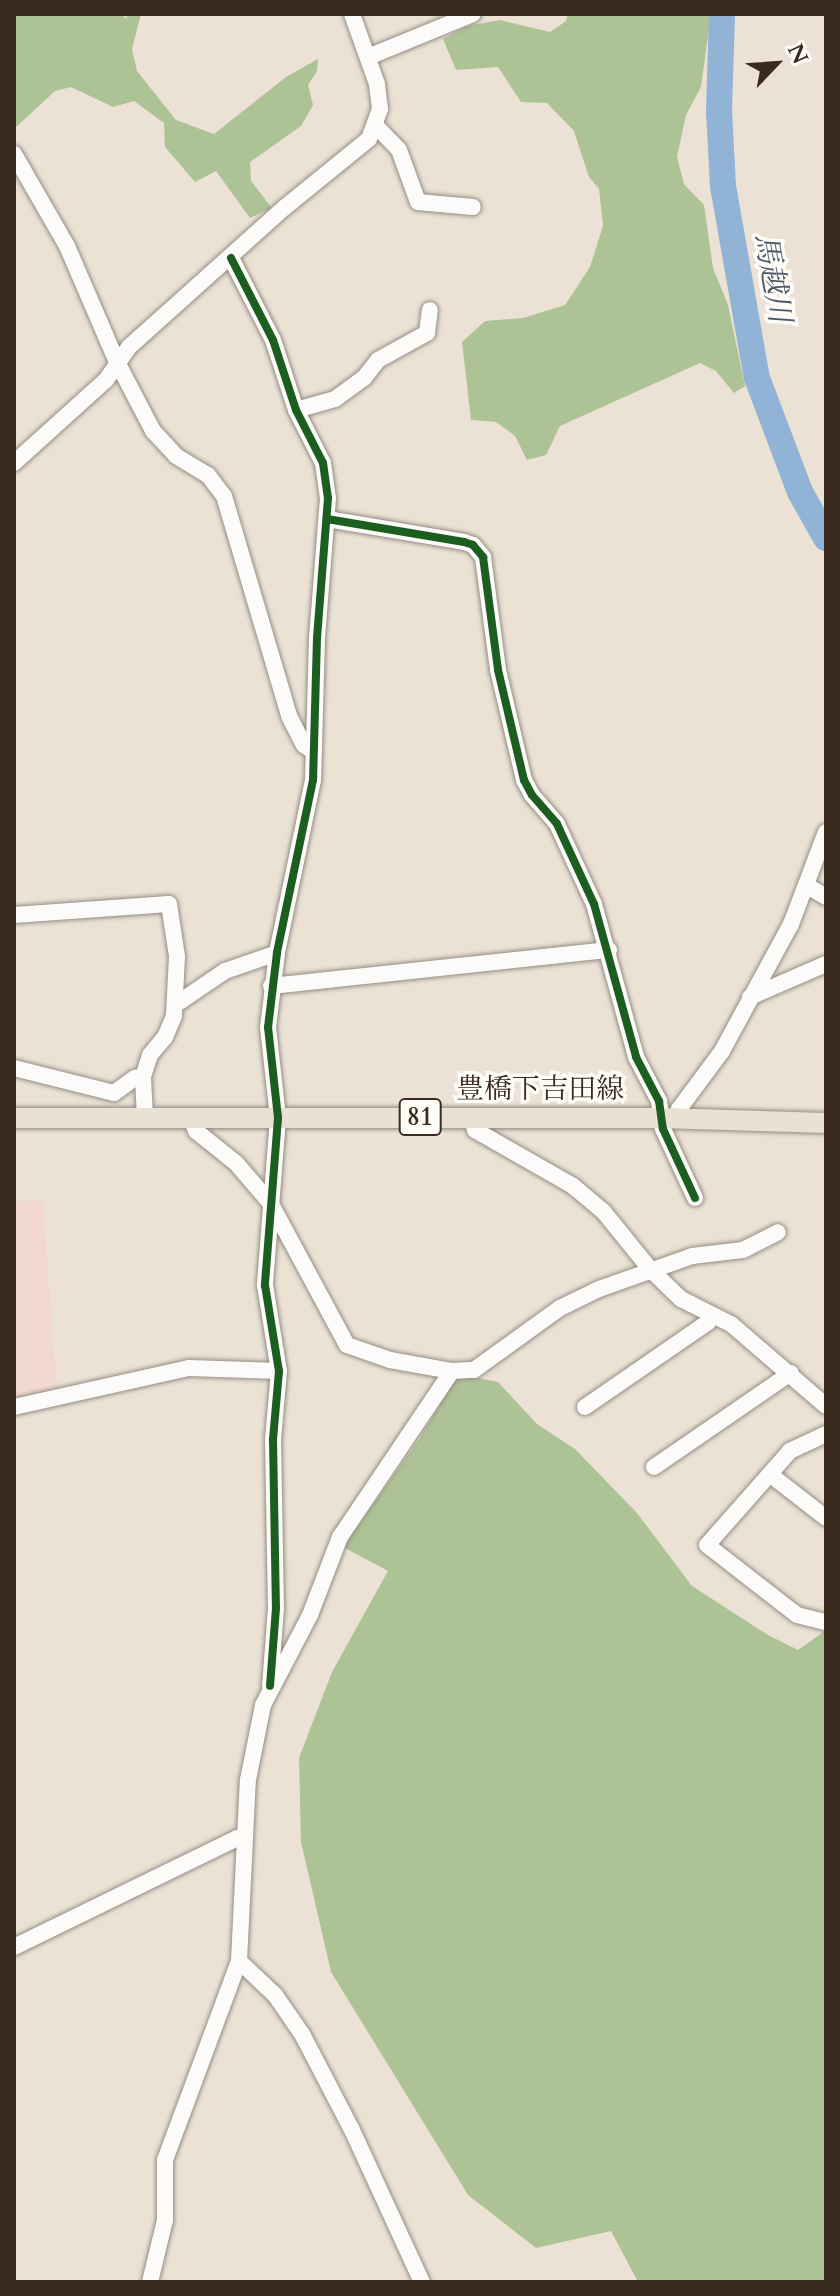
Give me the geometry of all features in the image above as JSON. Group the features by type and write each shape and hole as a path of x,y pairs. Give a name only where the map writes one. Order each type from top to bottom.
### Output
{"main road":[{"name":"豊橋下吉田線","path":"14,1118 669,1118 826,1123"}],"street":[{"path":"14,463 106,380 117,362 284,208 369,139 380,109 368,57 352,14"},
{"path":"368,57 473,14"},
{"path":"376,126 399,150 418,202 473,207"},
{"path":"14,154 67,246 117,362 163,446 208,475 224,496 289,716 304,745 314,752"},
{"path":"150,2282 165,2220 165,2160 239,1961 251,1755 270,1686 276,1608 273,1439 279,1371 265,1285 278,1118 268,1027 277,953 308,809 327,519 323,463 296,410 273,340 231,258"},
{"path":"296,410 335,399 364,378 378,360 427,333 430,310"},
{"path":"327,519 464,542 473,545 483,557 498,670 524,780 532,795 557,824 594,904 632,1043 669,1118 695,1198"},
{"path":"669,1118 722,1051 791,924 826,832"},
{"path":"806,885 826,897"},
{"path":"14,915 169,904 177,956 174,1016 165,1037 150,1055 143,1077 145,1118"},
{"path":"271,986 609,950"},
{"path":"175,1001 181,1001 225,971 277,953"},
{"path":"750,997 826,964"},
{"path":"14,1068 114,1093 143,1077"},
{"path":"472,1117 475,1130 557,1176 603,1211 650,1269 681,1299 731,1324 826,1406"},
{"path":"191,1118 196,1131 236,1163 271,1204 347,1345 390,1360 452,1371 474,1370 560,1308 650,1269 692,1256 743,1250 778,1232"},
{"path":"585,1407 708,1322 712,1315"},
{"path":"14,1407 189,1368 279,1371"},
{"path":"270,1686 278,1682 310,1615 340,1537 452,1371"},
{"path":"654,1467 791,1373"},
{"path":"826,1434 790,1451 772,1476 707,1545 797,1615 826,1622"},
{"path":"772,1476 826,1518"},
{"path":"14,1947 237,1838 244,1840"},
{"path":"239,1961 292,2017 352,2130 422,2282"}],"shaded area":[{"path":"14,1201 43,1201 57,1393 14,1403"}],"green space":[{"path":"14,14 123,14 125,19 129,14 141,14 132,49 137,71 176,120 214,134 286,77 318,59 317,71 308,85 313,105 301,126 250,162 251,181 272,208 250,218 216,171 195,182 165,147 164,123 134,101 113,107 71,87 55,91 14,129"},
{"path":"568,14 711,14 701,87 686,115 677,157 684,184 704,205 713,268 728,305 745,386 734,393 716,371 700,363 560,426 546,455 527,460 515,436 496,422 471,420 462,342 485,321 523,318 565,305 590,267 603,226 599,189 589,177 574,131 547,103 521,102 498,67 456,70 443,39 467,26 500,20 550,32 566,21"},
{"path":"458,1374 498,1382 537,1424 575,1449 637,1513 692,1586 768,1635 798,1650 826,1630 826,2282 638,2282 611,2231 536,2248 468,2195 331,1972 301,1842 299,1758 332,1672 388,1571 343,1547 420,1438"}],"waterway":[{"name":"馬越川","path":"722,14 719,110 723,186 757,378 800,492 826,538"}],"cycle path":[{"path":"231,258 273,340 296,410 323,463 328,498 317,638 313,780 277,953 268,1027 278,1118 265,1285 279,1371 273,1439 276,1608 270,1686"},
{"path":"327,519 464,542 473,545 483,557 498,670 524,780 532,795 557,824 594,904 636,1057 659,1101 663,1129 695,1198"}]}
